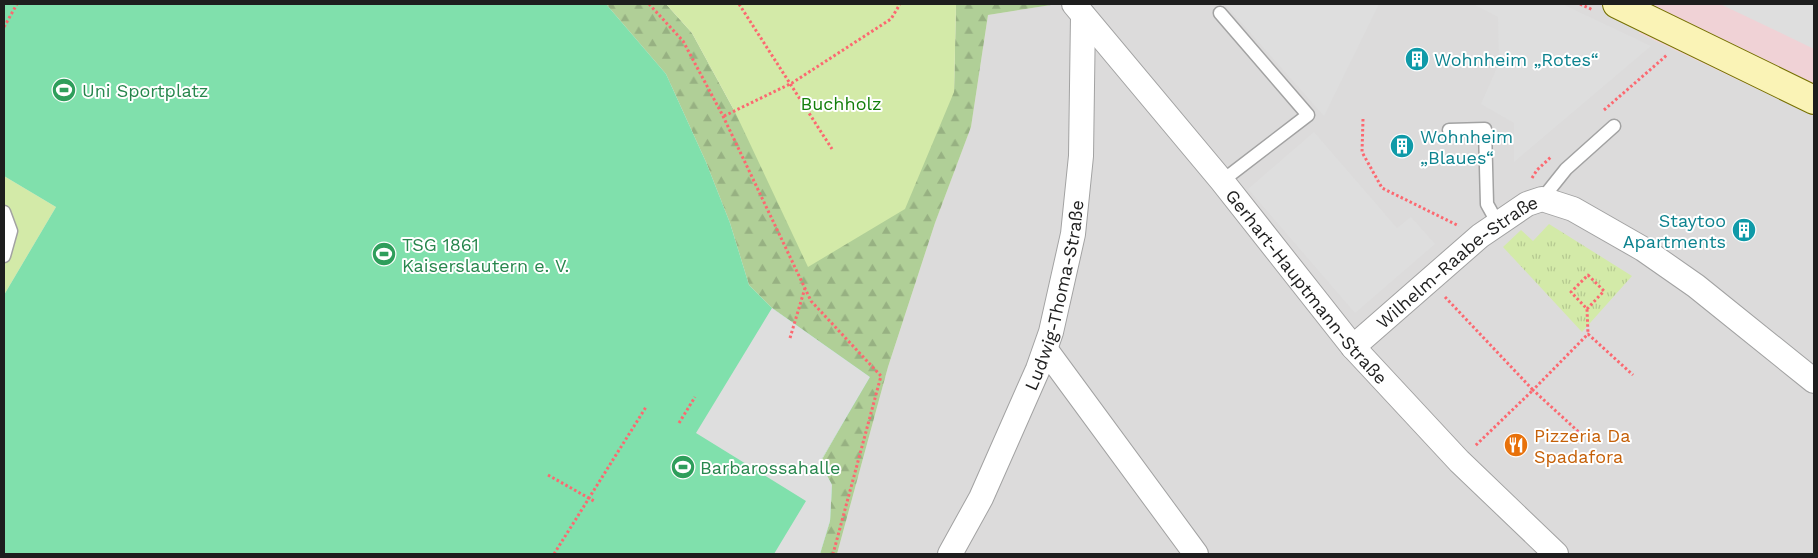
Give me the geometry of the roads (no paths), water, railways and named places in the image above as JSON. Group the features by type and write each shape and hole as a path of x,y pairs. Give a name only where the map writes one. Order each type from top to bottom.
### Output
{"main road":[{"path":"1617,4 1814,100"}],"street":[{"name":"Gerhart-Hauptmann-Straße","path":"1078,10 1222,181 1353,347 1459,461 1556,554"},
{"name":"Ludwig-Thoma-Straße","path":"950,554 981,498 1046,350 1073,234 1081,156 1078,10"},
{"name":"Wilhelm-Raabe-Straße","path":"1353,347 1489,229 1527,204 1542,199 1574,209 1643,249 1696,286 1814,381"},
{"path":"1046,350 1196,554"}],"lane":[{"path":"1220,13 1308,115 1222,181"},
{"path":"1542,199 1566,169 1614,126"},
{"path":"1449,130 1485,129 1489,229"},
{"path":"4,212 11,231 4,256"}],"place":[{"name":"Wohnheim „Rotes“","path":"1417,59"},
{"name":"Uni Sportplatz","path":"64,90"},
{"name":"Wohnheim „Blaues“","path":"1402,146"},
{"name":"Staytoo Apartments","path":"1744,230"},
{"name":"TSG 1861 Kaiserslautern e. V.","path":"384,254"},
{"name":"Pizzeria Da Spadafora","path":"1516,445"},
{"name":"Barbarossahalle","path":"683,467"}],"park label":[{"name":"Buchholz","path":"841,103"}]}
